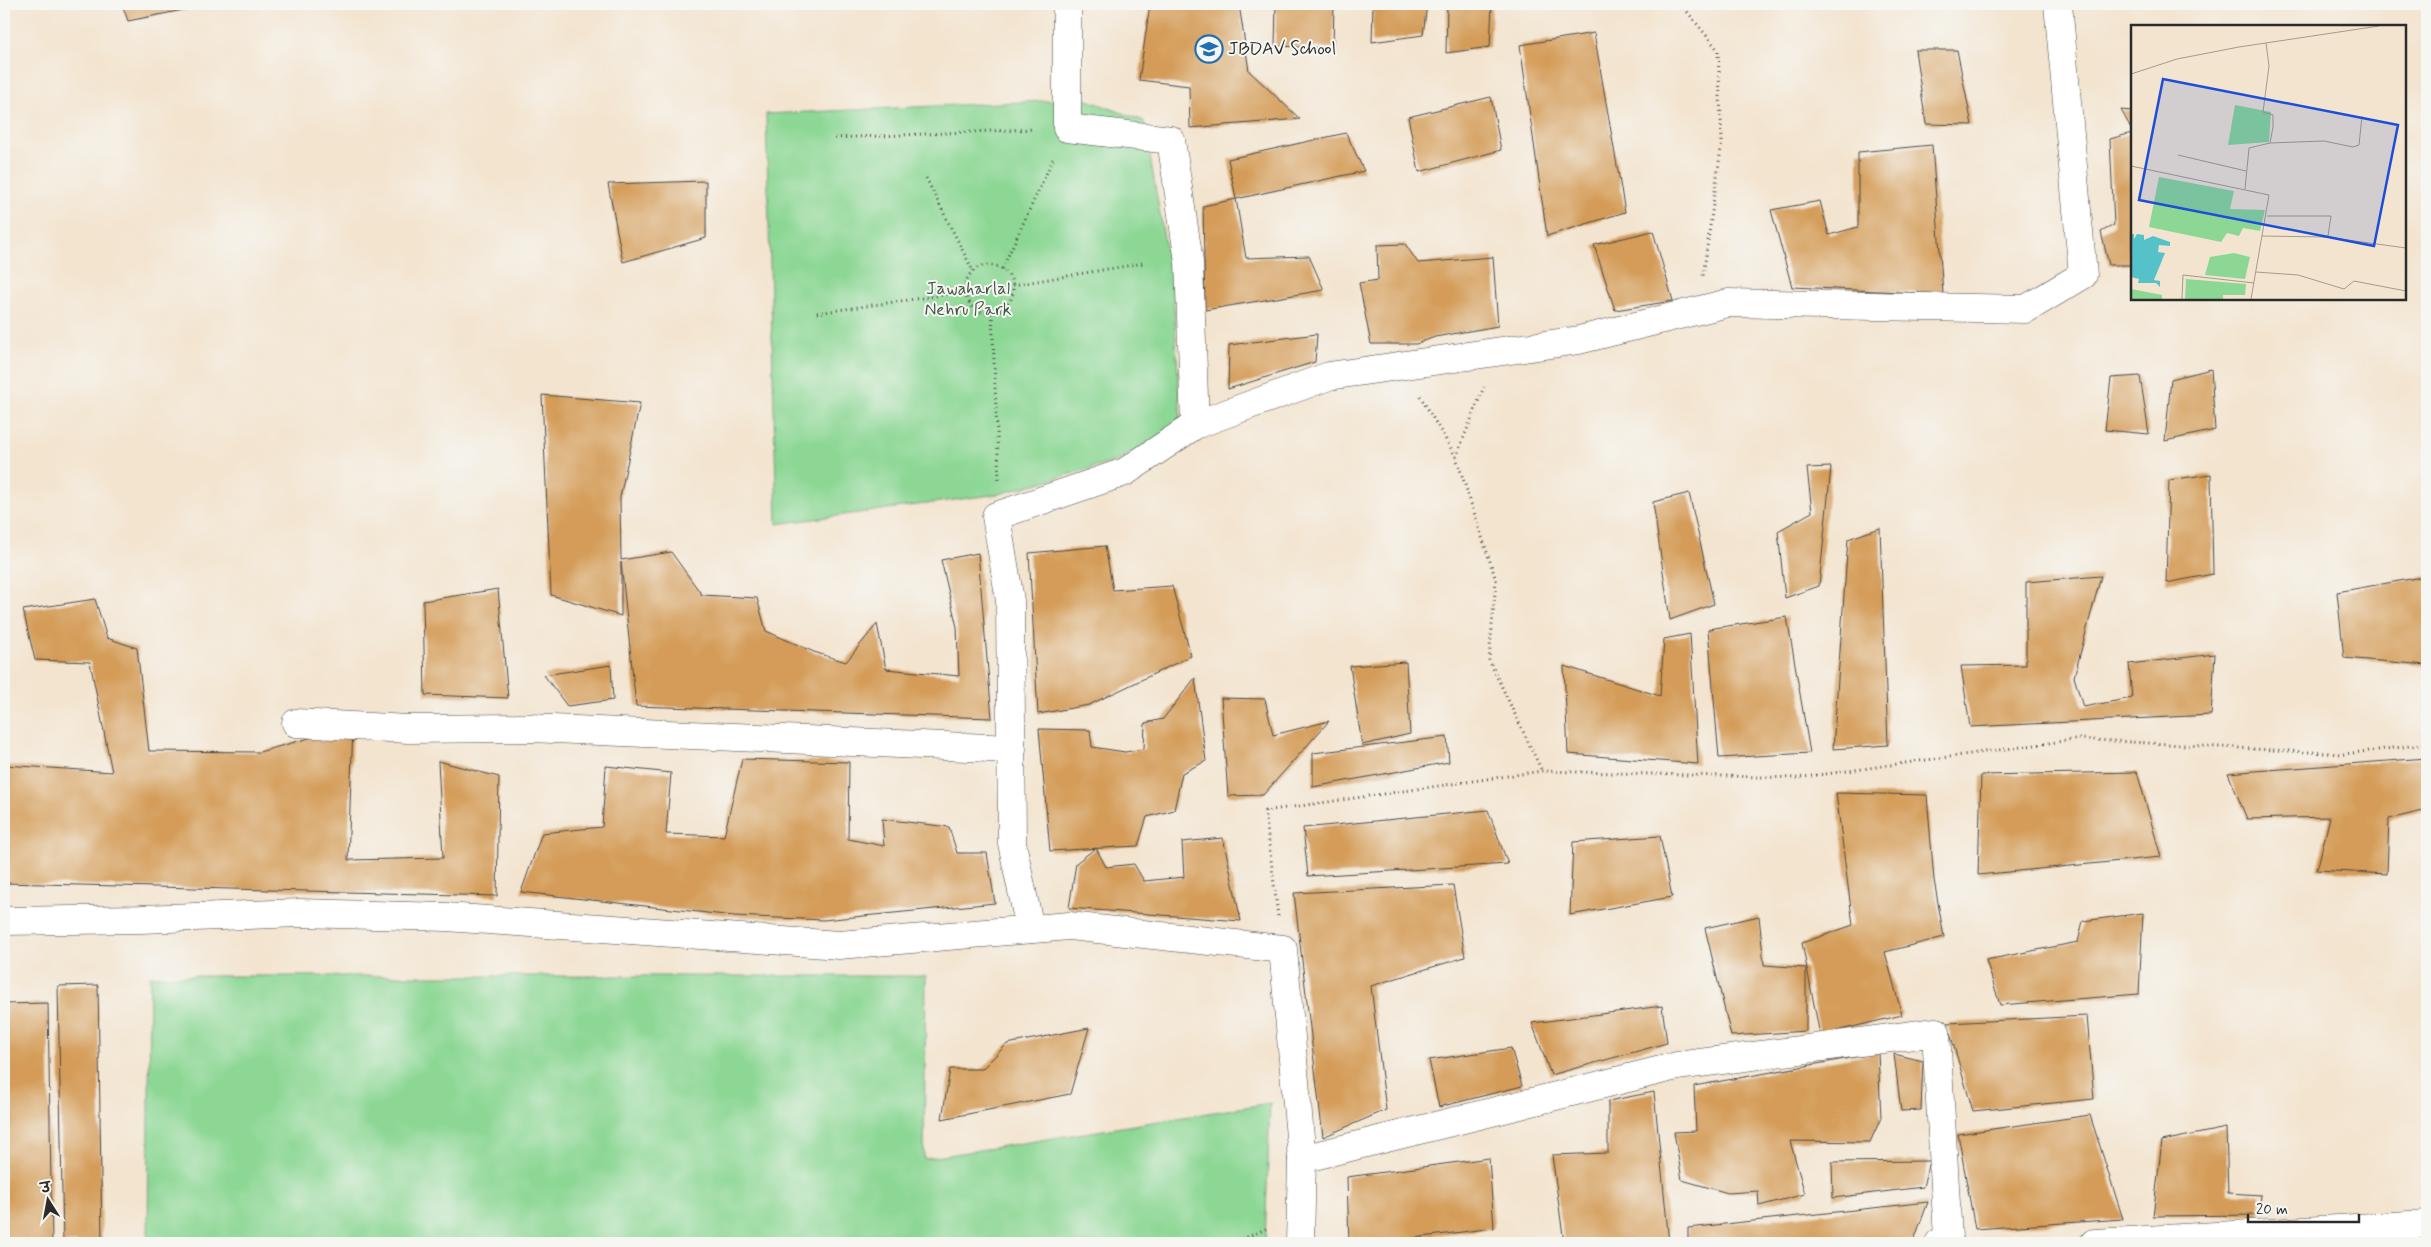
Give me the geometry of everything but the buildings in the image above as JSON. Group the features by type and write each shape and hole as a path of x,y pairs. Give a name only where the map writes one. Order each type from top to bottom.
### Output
{"street":[{"path":"1067,4 1067,128 1170,140 1189,262 1195,425"},
{"path":"1030,929 1012,843 1010,601 996,516 1125,472 1195,425 1329,376 1579,340 1728,303 2026,309 2084,275 2058,4"},
{"path":"296,723 408,729 530,728 1012,749"},
{"path":"4,921 141,919 300,913 446,917 839,945 1069,926 1283,949 1302,1159 1300,1243"},
{"path":"1302,1159 1677,1066 1936,1032 1948,1238 1939,1243"},
{"path":"2094,1243 2427,1224"}],"path":[{"path":"1681,4 1718,50 1722,141 1699,310"},
{"path":"835,138 1067,128 1002,269"},
{"path":"926,178 972,271"},
{"path":"1013,285 1144,263"},
{"path":"987,265 1002,269 1011,279 1013,285 1010,300 1006,306 992,313 977,310 970,306 964,292 968,276 972,271 987,265"},
{"path":"817,313 964,292"},
{"path":"992,313 999,484"},
{"path":"1456,457 1498,352"},
{"path":"1402,365 1456,457 1496,580 1489,660 1542,771"},
{"path":"1283,949 1265,811 1542,771 1797,778 2078,739 2344,754 2427,744"}],"green space":[{"name":"Jawaharlal Nehru Park","path":"1085,99 1144,121 1173,291 1181,423 1118,461 999,494 777,524 766,114"},
{"path":"150,976 926,976 924,1159 1270,1103 1265,1243 148,1243"}],"place":[{"name":"JBDAV School","path":"1209,49"}]}
